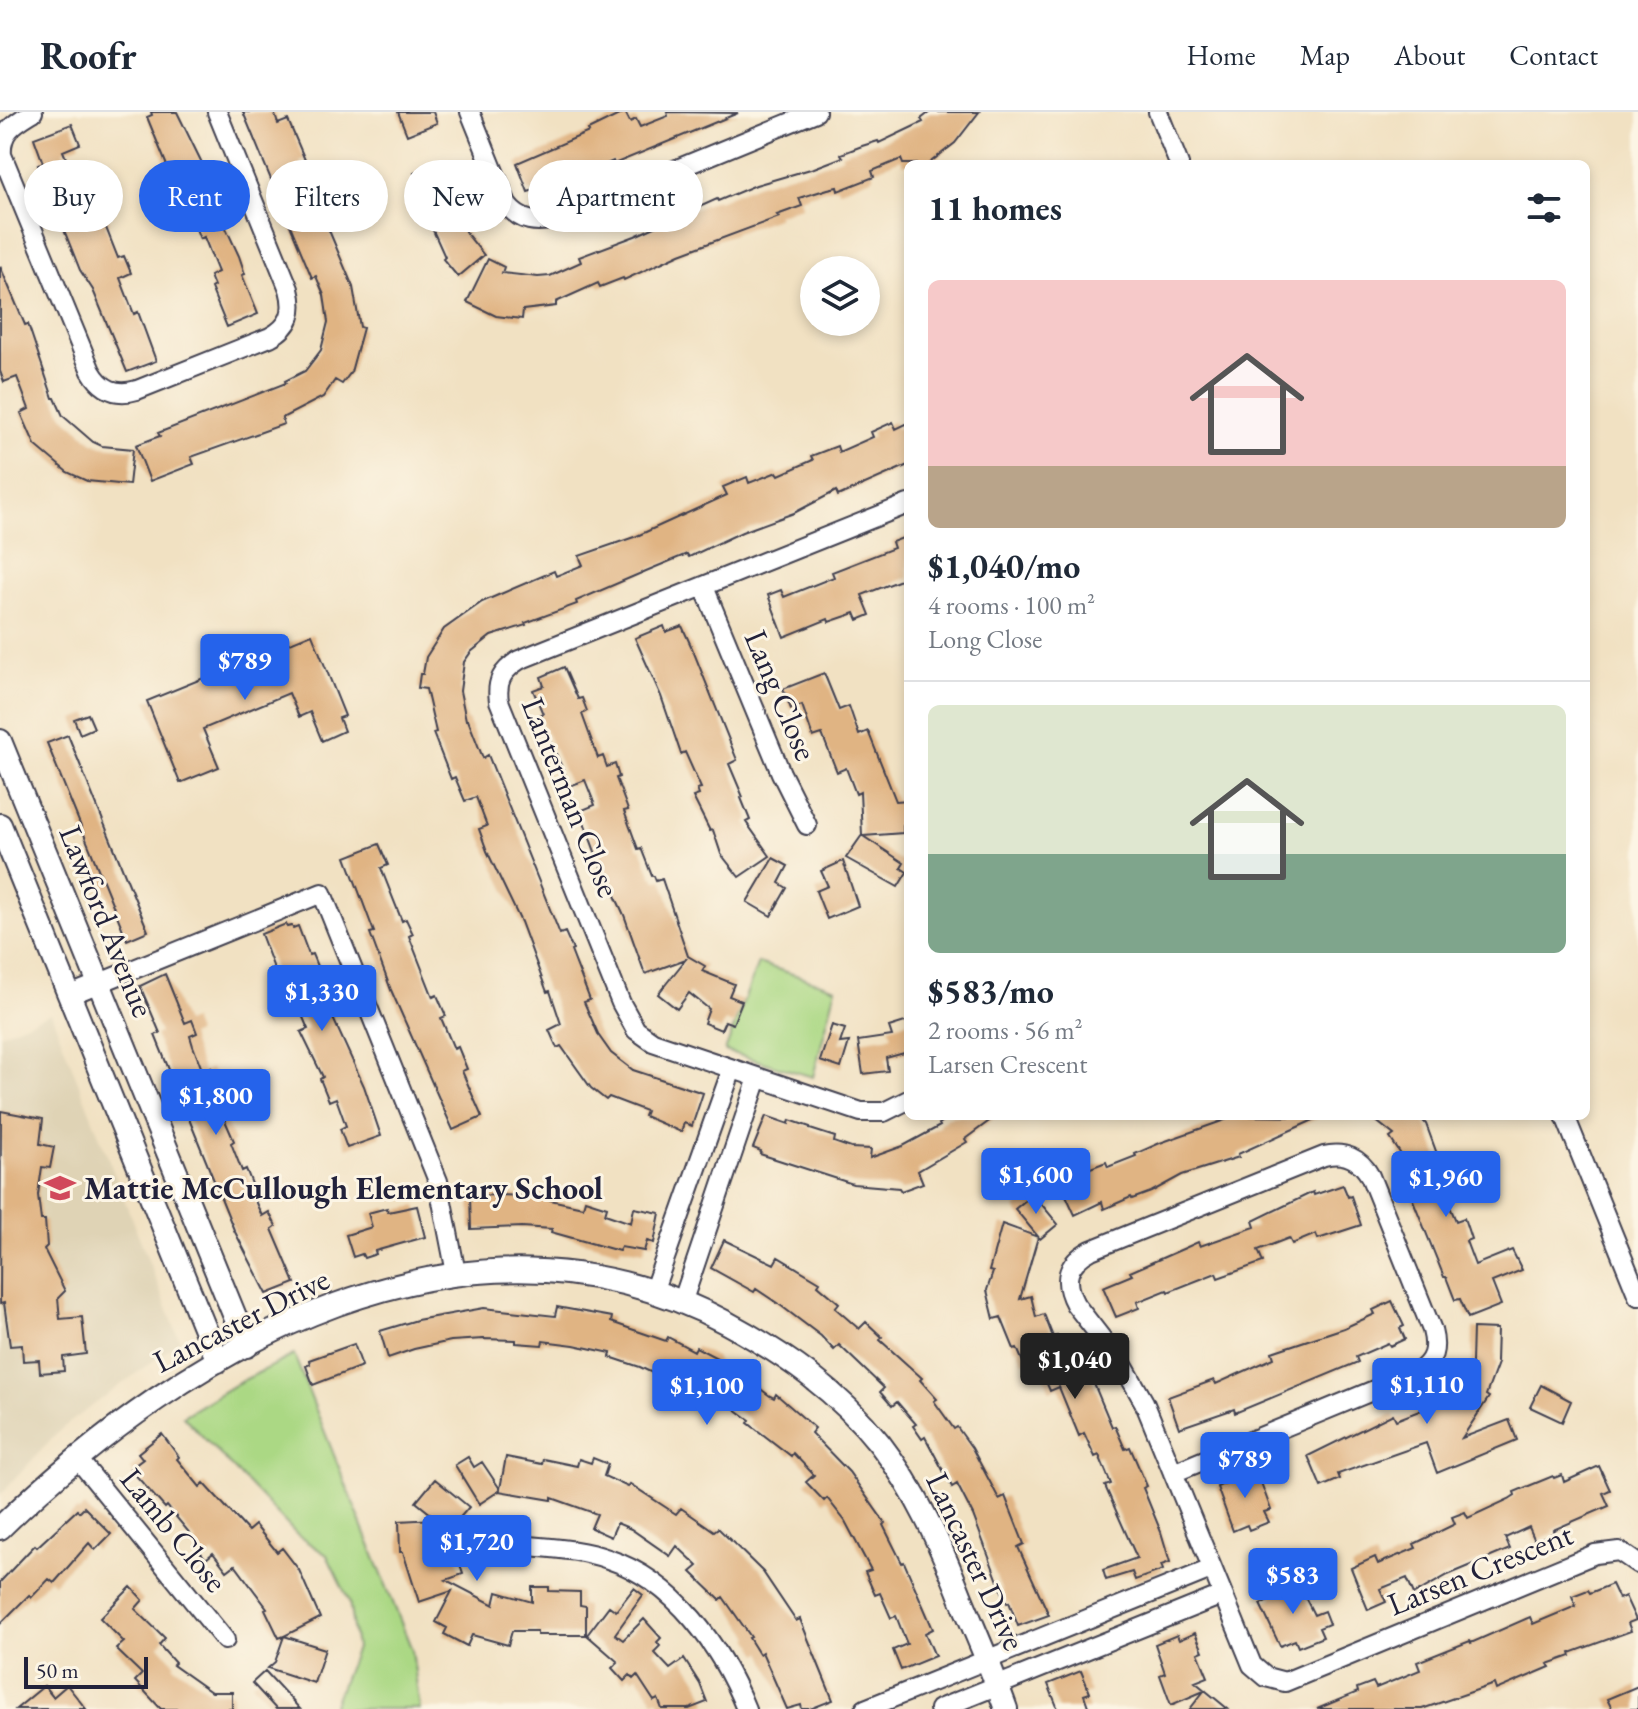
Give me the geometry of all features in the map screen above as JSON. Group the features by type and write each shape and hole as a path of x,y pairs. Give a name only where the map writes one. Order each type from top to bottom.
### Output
{"street":[{"path":"33,112 6,131 2,155 91,371 101,386 118,392 137,390 270,337 280,332 290,317 289,289 217,112"},
{"path":"470,112 508,206 521,217 542,222 816,112"},
{"path":"1158,112 1177,160"},
{"name":"Lanterman Close","path":"904,506 519,660 504,672 498,691 499,701 632,1023 653,1042 873,1114 895,1109 904,1103"},
{"name":"Lang Close","path":"704,587 781,773 807,825"},
{"name":"Lawford Avenue","path":"0,741 247,1346"},
{"name":"Lawford Avenue","path":"0,825 218,1361"},
{"path":"70,995 322,893 438,1181 456,1273"},
{"path":"653,1292 732,1069"},
{"path":"682,1303 758,1078"},
{"path":"1567,1120 1638,1296"},
{"name":"Larsen Crescent","path":"1173,1473 1418,1372 1433,1358 1435,1340 1432,1330 1370,1176 1350,1156 1341,1153 1324,1156 1091,1250 1074,1262 1067,1279 1069,1293 1137,1389 1252,1665 1266,1677 1285,1682 1595,1554 1619,1551 1638,1564"},
{"name":"Lancaster Drive","path":"0,1528 77,1458 153,1402 218,1361 283,1327 357,1297 456,1273 494,1269 546,1270 597,1277 682,1303 773,1348 813,1377 866,1427 907,1481 931,1525 1006,1709"},
{"name":"Lamb Close","path":"77,1458 225,1640"},
{"path":"511,1544 568,1550 611,1559 659,1588 690,1617 715,1647 746,1709"},
{"path":"871,1708 987,1660 1217,1582"},
{"path":"939,1709 997,1686 1217,1582"}],"shaded area":[{"name":"Mattie McCullough Elementary School","path":"51,1013 180,1341 61,1429 0,1495 0,1034"}],"green space":[{"path":"758,963 836,988 813,1077 725,1051"},
{"path":"294,1355 412,1650 420,1709 332,1709 356,1648 349,1601 327,1555 298,1536 183,1416 236,1384"}],"building":[{"path":"151,112 177,112 201,160 165,160 147,117 152,115"},
{"path":"243,112 274,112 278,124 288,120 305,160 266,160 266,167"},
{"path":"398,112 433,112 437,123 407,135"},
{"path":"625,112 630,122 636,119 640,127 668,116 667,112 738,113 624,160 528,160 528,192 517,163"},
{"path":"930,112 979,112 955,143 933,160 904,160 903,164 901,159 872,171 874,177 838,191 837,187 799,198 802,206 777,215 779,217 680,254 624,280 600,287 598,283 556,302 556,306 523,310 522,319 496,316 467,302 488,259 504,267 502,273 550,276 581,262 579,257 644,232 703,232 703,205 814,168 843,157 841,154 879,143 923,122 921,119"},
{"path":"72,124 80,144 63,151 67,160 42,160 34,138"},
{"path":"65,232 108,232 118,258 124,256 131,273 120,278 134,314 138,312 156,361 127,372 93,290 80,270"},
{"path":"197,232 228,232 258,314 227,327 211,288 214,286 210,276 218,272 204,237 200,239"},
{"path":"293,232 330,232 353,287 360,327 363,328 351,372 342,384 335,380 323,397 282,418 284,424 191,457 194,464 150,481 136,445 160,436 158,433 286,383 305,371 321,350 328,322 324,295 316,276 312,278"},
{"path":"434,232 466,232 484,255 458,277 443,259 445,257"},
{"path":"0,266 25,325 28,324 53,398 63,416 93,442 133,449 129,485 87,481 67,472 35,445 21,413 29,409 17,377 4,382 0,371"},
{"path":"893,422 896,429 904,425 904,467 838,496 836,491 794,513 742,532 689,557 687,554 646,571 526,625 491,636 464,662 460,691 466,720 483,758 488,755 560,934 565,932 573,950 590,1000 584,1002 599,1036 611,1053 633,1070 703,1093 692,1126 684,1123 681,1132 644,1116 646,1111 609,1097 606,1100 591,1088 561,1046 557,1048 549,1030 561,1024 550,991 547,992 521,922 487,851 479,829 487,826 476,797 465,801 455,777 451,779 433,733 436,732 426,689 418,688 420,674 423,674 426,657 444,629 482,602 554,571 556,576 583,565 579,556 637,536 727,495 723,487 747,477 749,483 777,472 779,475 813,460 811,456 837,446 839,452 873,437 871,432"},
{"path":"904,538 904,579 862,595 870,615 858,620 855,613 829,622 828,619 784,637 768,595 781,590 784,597 834,577 832,572 894,548 892,542"},
{"path":"664,626 666,632 682,626 737,760 729,764 750,820 746,822 770,856 739,877 721,854 713,830 710,831 693,797 699,795 697,789 701,788 685,752 681,754 661,696 635,638"},
{"path":"312,634 345,716 339,718 344,731 322,741 310,712 299,717 289,693 203,729 219,767 180,783 147,701"},
{"path":"564,667 578,699 582,698 587,711 582,714 598,758 603,756 607,767 615,764 619,777 616,778 628,810 624,811 638,849 641,848 656,881 662,879 688,956 705,966 702,971 734,984 729,996 742,1001 733,1024 725,1021 721,1030 704,1023 709,1009 689,993 677,1009 658,994 686,959 645,974 580,811 595,805 585,780 570,786 539,715 543,714 533,690 544,686 541,677"},
{"path":"824,673 839,710 849,706 859,735 868,731 896,801 904,800 904,825 903,833 863,836 904,863 901,868 904,877 898,887 846,858 862,835 860,792 856,794 846,768 837,772 822,734 813,737 802,705 791,709 783,689"},
{"path":"88,714 94,728 80,734 74,719"},
{"path":"68,735 148,931 127,940 47,743"},
{"path":"379,844 388,865 381,868 402,921 406,919 413,934 409,936 433,997 437,995 446,1016 441,1018 454,1049 458,1047 467,1069 462,1071 482,1117 453,1130 391,990 370,933 374,932 346,857"},
{"path":"773,858 788,866 779,883 787,888 771,916 747,902"},
{"path":"843,861 858,906 827,919 816,891 828,886 821,871"},
{"path":"286,924 293,928 298,926 309,955 312,954 321,976 317,977 364,1086 381,1136 347,1148 340,1129 346,1126 336,1098 329,1101 320,1079 323,1077 301,1032 308,1029 296,1001 292,1003 281,977 278,979 261,934"},
{"path":"165,974 185,1023 192,1020 197,1033 190,1036 203,1072 211,1068 220,1090 213,1093 234,1141 231,1143 242,1171 246,1169 254,1189 250,1190 262,1216 269,1212 276,1226 272,1229 295,1283 267,1294 234,1230 155,1035 160,1033 140,986"},
{"path":"904,1022 904,1053 886,1058 888,1071 863,1074 858,1041 892,1036 889,1027"},
{"path":"832,1025 845,1029 840,1043 849,1042 841,1068 820,1061"},
{"path":"1,1111 43,1119 40,1144 54,1147 50,1168 42,1167 38,1195 41,1220 45,1220 47,1246 44,1249 65,1291 58,1298 60,1319 82,1317 86,1354 63,1357 64,1371 40,1373 39,1360 23,1361 22,1345 10,1346 4,1303 0,1304"},
{"path":"766,1116 810,1127 835,1137 834,1142 851,1148 871,1149 870,1158 903,1146 940,1126 945,1120 991,1120 965,1139 967,1142 918,1171 923,1183 901,1191 899,1188 853,1184 760,1154 761,1151 753,1148"},
{"path":"1225,1120 1313,1120 1238,1154 1239,1157 1182,1175 1151,1192 1104,1209 1102,1202 1075,1215 1059,1180 1106,1162 1108,1167 1160,1143"},
{"path":"1375,1120 1422,1120 1426,1124 1451,1192 1445,1195 1456,1221 1464,1218 1471,1239 1466,1241 1475,1265 1512,1250 1522,1270 1492,1282 1501,1305 1468,1318 1460,1299 1455,1300 1407,1185 1412,1183 1390,1138 1394,1135"},
{"path":"1343,1185 1348,1197 1351,1196 1361,1225 1318,1239 1316,1234 1292,1244 1289,1238 1258,1250 1263,1262 1218,1278 1216,1273 1167,1290 1137,1302 1139,1308 1116,1317 1103,1287 1198,1242 1200,1246 1255,1227 1253,1221 1313,1192 1314,1195"},
{"path":"1033,1194 1058,1224 1040,1239 1015,1209"},
{"path":"470,1196 550,1197 550,1200 583,1207 585,1200 607,1207 605,1214 631,1223 634,1208 660,1213 654,1243 647,1241 644,1251 621,1247 619,1251 551,1232 552,1229 471,1229"},
{"path":"417,1206 425,1237 375,1251 376,1254 364,1258 362,1254 353,1257 346,1235 372,1227 368,1213"},
{"path":"1002,1224 1038,1237 1020,1299 1031,1296 1036,1317 1044,1314 1067,1362 1078,1357 1088,1381 1092,1379 1112,1427 1115,1426 1125,1449 1130,1447 1147,1486 1143,1488 1170,1562 1161,1565 1163,1570 1135,1580 1132,1572 1106,1580 1103,1570 1137,1558 1105,1486 1111,1484 1099,1455 1095,1457 1084,1433 1079,1436 1059,1387 1050,1391 1040,1367 1034,1370 1030,1360 1023,1362 1001,1317 994,1319 987,1290"},
{"path":"724,1240 774,1264 778,1257 820,1282 818,1285 839,1303 835,1308 859,1329 866,1322 882,1337 880,1340 922,1378 920,1380 937,1399 934,1401 954,1429 957,1427 972,1448 999,1499 1005,1496 1024,1544 1018,1547 1049,1615 1018,1626 973,1515 957,1484 952,1487 925,1437 922,1439 913,1426 916,1424 897,1402 892,1406 880,1392 884,1388 839,1345 834,1350 821,1336 756,1289 754,1292 711,1268"},
{"path":"1392,1301 1404,1326 1400,1328 1405,1339 1390,1346 1388,1343 1356,1357 1358,1362 1235,1413 1234,1409 1179,1428 1168,1397 1214,1380 1216,1384 1274,1358 1272,1352 1344,1328 1375,1314 1373,1310"},
{"path":"557,1307 612,1317 611,1322 666,1341 668,1337 694,1351 696,1347 717,1358 716,1361 739,1373 770,1396 774,1398 776,1394 815,1428 811,1433 849,1472 885,1523 883,1525 904,1562 933,1629 925,1633 935,1656 901,1670 893,1650 907,1644 896,1616 891,1618 880,1593 875,1595 865,1572 871,1570 845,1521 827,1498 824,1501 806,1482 814,1475 793,1453 791,1456 724,1401 703,1393 704,1390 674,1375 671,1382 610,1357 611,1353 574,1345 543,1341 542,1345 516,1343 516,1340 451,1341 388,1358 380,1331 417,1320 484,1308 555,1316"},
{"path":"1473,1328 1497,1329 1498,1363 1486,1395 1489,1397 1462,1438 1509,1420 1517,1440 1437,1473 1426,1443 1338,1474 1340,1479 1321,1487 1308,1456 1393,1414 1396,1420 1453,1398 1472,1363"},
{"path":"354,1344 362,1366 313,1385 306,1366 310,1364 309,1360"},
{"path":"1541,1385 1571,1401 1562,1422 1530,1407"},
{"path":"162,1434 200,1487 204,1483 248,1531 255,1525 277,1552 282,1548 299,1570 320,1618 279,1638 267,1608 235,1565 227,1571 213,1553 206,1559 194,1545 197,1542 167,1506 165,1508 130,1469 143,1459 138,1453"},
{"path":"468,1457 474,1467 482,1462 500,1489 506,1457 542,1464 543,1459 577,1466 579,1459 591,1463 593,1458 608,1464 604,1476 628,1487 630,1484 676,1514 681,1508 714,1531 718,1528 763,1572 796,1621 800,1619 833,1700 810,1709 802,1709 801,1705 787,1709 762,1652 759,1654 723,1597 720,1600 691,1572 698,1566 677,1546 670,1556 617,1523 611,1537 591,1528 597,1514 552,1498 499,1491 479,1504 455,1465"},
{"path":"1255,1466 1271,1510 1264,1512 1269,1522 1249,1530 1247,1525 1233,1531 1217,1487 1231,1481 1229,1477"},
{"path":"1599,1466 1610,1490 1603,1493 1609,1506 1535,1541 1529,1527 1505,1538 1510,1549 1448,1575 1414,1594 1407,1578 1380,1589 1386,1602 1368,1610 1351,1568 1375,1557 1378,1564 1416,1548 1414,1544 1455,1524 1452,1517 1465,1512 1468,1518 1509,1499 1515,1495 1514,1492 1553,1476 1562,1475 1564,1482"},
{"path":"435,1479 469,1507 450,1529 451,1555 456,1554 463,1574 446,1580 494,1605 497,1592 532,1602 532,1587 580,1592 580,1605 586,1606 586,1635 537,1635 537,1631 512,1631 508,1645 472,1635 467,1646 444,1634 447,1628 436,1622 452,1591 419,1602 403,1552 400,1552 399,1521 437,1519 416,1502"},
{"path":"84,1507 111,1534 95,1550 89,1543 54,1583 49,1579 0,1624 0,1582 35,1545 37,1547"},
{"path":"1297,1581 1314,1615 1324,1611 1329,1624 1319,1628 1323,1637 1298,1647 1295,1640 1280,1646 1260,1604 1273,1598 1271,1592"},
{"path":"1612,1584 1619,1599 1625,1596 1636,1620 1628,1623 1631,1631 1570,1653 1571,1656 1548,1664 1550,1667 1496,1690 1494,1684 1422,1709 1317,1709 1358,1692 1357,1688 1373,1682 1376,1688 1420,1670 1417,1662 1530,1617 1533,1624 1576,1606 1572,1596"},
{"path":"131,1587 143,1600 135,1609 165,1638 159,1645 175,1663 173,1665 211,1692 232,1692 232,1709 161,1709 135,1681 142,1674 116,1649 124,1642 100,1618"},
{"path":"634,1588 643,1595 615,1634 623,1640 644,1619 661,1638 657,1642 660,1646 654,1652 670,1669 684,1659 707,1702 689,1709 662,1709 658,1699 654,1701 637,1675 633,1679 630,1675 624,1681 612,1668 618,1662 587,1635 609,1606 616,1611"},
{"path":"1195,1633 1203,1651 1198,1653 1208,1677 1195,1682 1228,1709 1190,1709 1204,1691 1171,1705 1160,1675 1165,1673 1155,1644 1177,1635 1179,1640"},
{"path":"284,1636 325,1649 314,1683 268,1668 275,1662"},
{"path":"265,1671 300,1709 276,1709 252,1683"},
{"path":"1081,1671 1090,1693 1084,1695 1089,1709 1058,1709 1048,1684"},
{"path":"67,1685 86,1709 16,1709 44,1686 53,1697"},
{"path":"1638,1686 1638,1709 1612,1709 1607,1699"}],"place":[{"name":"Mattie McCullough Elementary School","path":"60,1188"}]}
